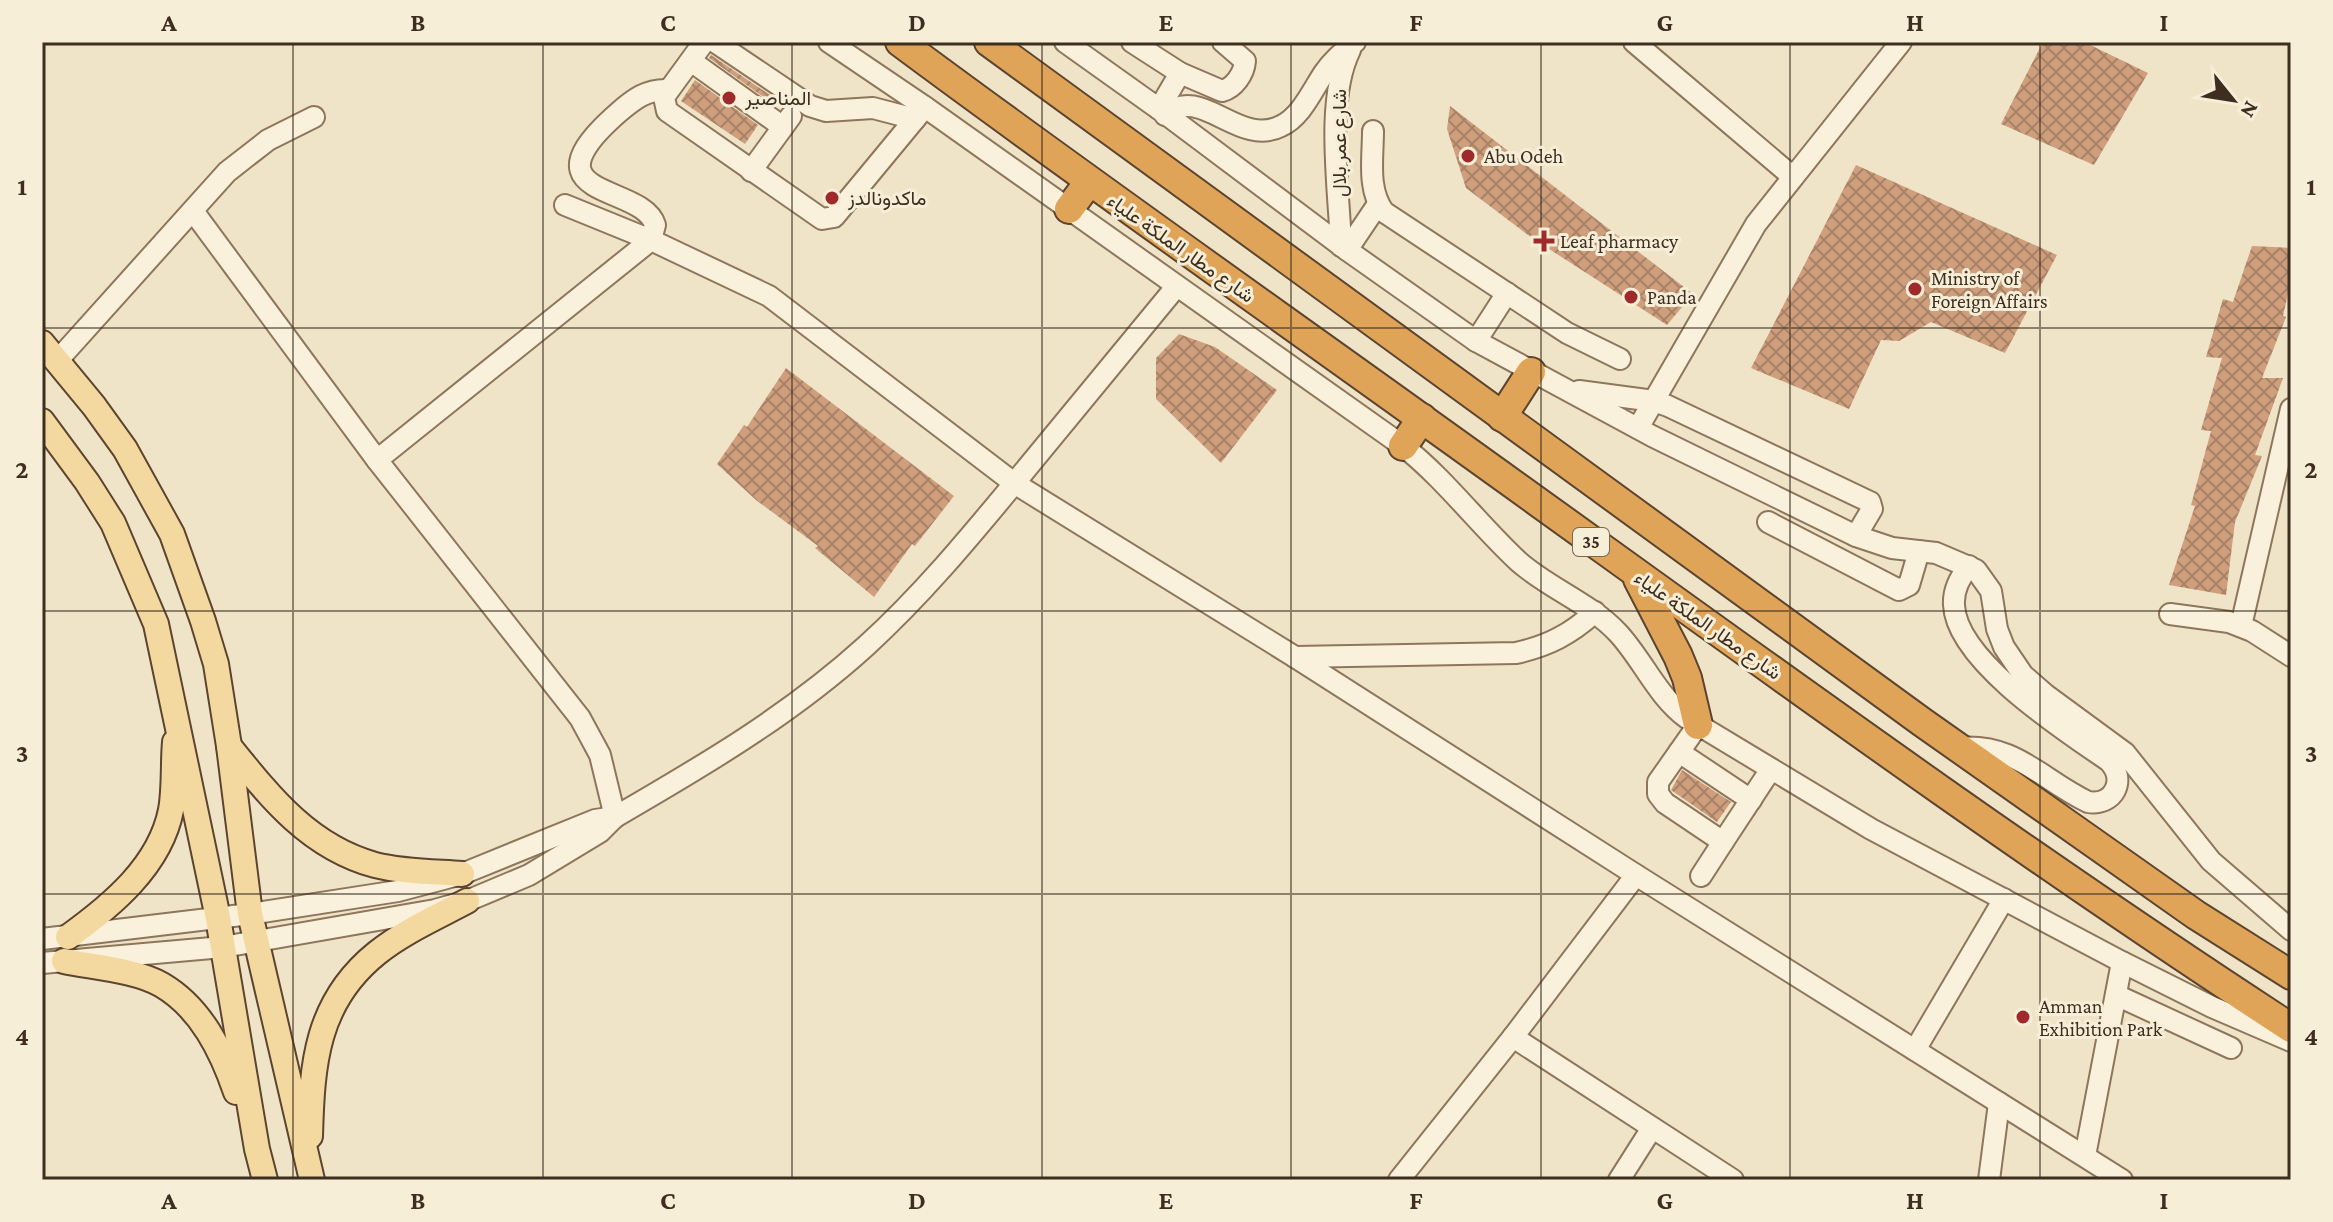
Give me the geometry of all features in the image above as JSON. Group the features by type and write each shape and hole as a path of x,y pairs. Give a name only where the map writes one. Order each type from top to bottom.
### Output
{"highway":[{"name":"شارع مطار الملكة علياء","path":"900,42 1089,182 1422,418 1636,575 2175,953 2291,1028"},
{"name":"35","path":"989,42 1958,748 2196,915 2291,975"},
{"path":"1069,209 1089,182"},
{"path":"1502,417 1531,372"},
{"path":"1403,446 1422,418"},
{"path":"1636,575 1678,656 1687,678 1698,725"}],"main road":[{"path":"49,352 125,449 172,534 189,577 216,664 250,914 311,1177"},
{"path":"42,421 113,523 156,624 178,716 218,918 257,1149 265,1180"},
{"path":"58,954 133,881 163,837 171,810 178,716"},
{"path":"229,746 290,817 329,846 375,865 462,874"},
{"path":"311,1177 315,1054 337,998 355,974 377,953 467,901"},
{"path":"58,954 162,985 182,1002 202,1023 223,1054 257,1149"}],"street":[{"path":"704,42 664,97 667,111 822,219 834,217 920,113"},
{"path":"715,42 801,103 826,111 873,108 920,113"},
{"path":"829,42 920,113 1069,209 1403,446 1431,469 1522,564 1595,612 1628,645 1676,710 1844,814 2122,962 2212,1007 2291,1041"},
{"path":"1065,42 1085,50 1162,112 1344,248 1476,341 1645,432 1856,536 1877,544 1936,553 1969,566 1987,582 2000,638 2023,675 2125,753 2211,861 2291,930"},
{"path":"1132,42 1180,73 1222,91 1232,87 1243,71 1245,61 1223,42"},
{"name":"شارع عمر بلال","path":"1162,112 1188,104 1252,131 1280,127 1296,116 1331,65 1354,42"},
{"name":"شارع عمر بلال","path":"1344,248 1335,104 1341,71 1354,42"},
{"path":"1634,42 1793,177"},
{"path":"1645,432 1756,224 1901,42"},
{"path":"691,61 783,127"},
{"path":"1162,112 1180,73"},
{"path":"377,460 651,240 655,225 648,211 593,185 583,175 581,161 584,149 619,111 645,93 668,90"},
{"path":"751,171 801,103"},
{"path":"49,352 247,155 290,127 314,117"},
{"path":"1373,131 1373,188 1378,204 1392,218 1584,343 1620,359"},
{"path":"1344,248 1378,204"},
{"path":"565,205 750,285 785,306 1014,483 2122,1180"},
{"path":"193,211 377,460 580,718 600,755 615,817"},
{"path":"42,939 58,954 223,947 401,917 467,901 529,875 600,832 615,817 755,733 865,647 953,558 1176,287"},
{"path":"1476,341 1507,293"},
{"path":"1563,389 1661,404 1870,502 1872,509 1856,536"},
{"path":"2241,626 2291,409"},
{"path":"1768,522 1899,590 1909,585 1919,551"},
{"path":"1864,572 1877,544"},
{"path":"1958,748 1986,748 2013,755 2088,802 2108,799 2117,787 2117,773 2109,761 2030,706 1971,645 1958,623 1954,605 1958,584 1969,566"},
{"path":"1295,657 1516,653 1559,640 1595,612"},
{"path":"2170,614 2241,626 2291,656"},
{"path":"1698,725 1658,782 1658,794 1665,803 1723,842"},
{"path":"1679,752 1751,800"},
{"path":"1701,876 1771,769"},
{"path":"58,954 218,918 398,891 462,874 595,820 615,817"},
{"path":"1399,1180 1636,875"},
{"path":"1915,1050 2004,899"},
{"path":"2085,1156 2122,962"},
{"path":"2116,995 2231,1048"},
{"path":"1513,1037 1733,1180"},
{"path":"1989,1180 1999,1103"},
{"path":"1619,1180 1652,1128"}],"building":[{"path":"2043,42 2084,42 2148,73 2094,165 2001,124"},
{"path":"711,55 776,99 773,104 709,58"},
{"path":"695,80 758,125 745,144 681,101"},
{"path":"1450,106 1693,294 1667,325 1532,238 1466,188 1447,129"},
{"name":"Ministry of Foreign Affairs","path":"1856,165 2057,255 2005,353 1931,322 1899,341 1881,340 1849,409 1751,368"},
{"path":"2252,246 2291,248 2291,280 2283,316 2286,317 2262,378 2283,378 2255,455 2262,456 2235,522 2226,595 2169,585 2195,506 2191,505 2211,431 2201,430 2222,358 2206,357 2223,299 2233,302"},
{"path":"1179,334 1215,347 1277,390 1221,463 1156,399 1156,358"},
{"path":"786,368 954,496 915,546 912,544 874,597 815,548 818,546 756,500 717,464 744,425 747,427"},
{"path":"1682,770 1731,802 1717,822 1671,790"}],"place":[{"name":"المناصير","path":"729,98"},
{"name":"Abu Odeh","path":"1468,156"},
{"name":"ماكدونالدز","path":"832,198"},
{"name":"Leaf pharmacy","path":"1544,241"},
{"name":"Ministry of Foreign Affairs","path":"1915,289"},
{"name":"Panda","path":"1631,297"},
{"name":"Amman Exhibition Park","path":"2023,1017"}]}
